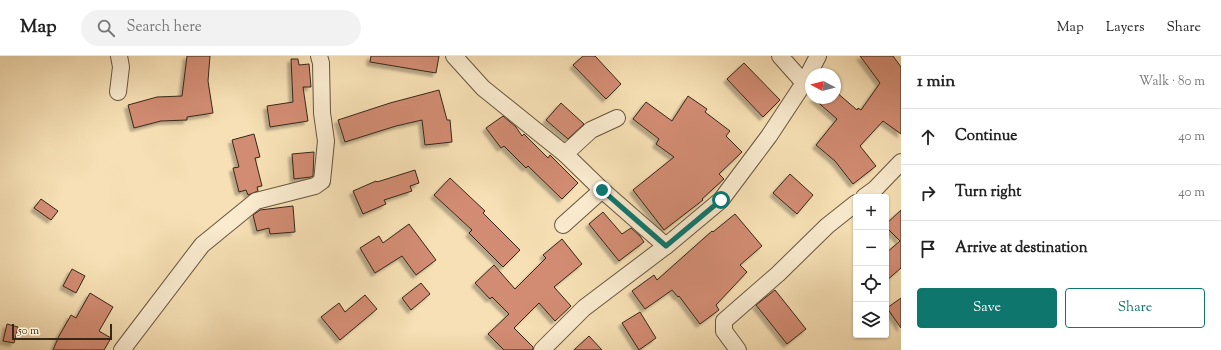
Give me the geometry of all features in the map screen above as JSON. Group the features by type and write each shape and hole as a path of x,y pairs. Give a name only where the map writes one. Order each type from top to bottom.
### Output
{"street":[{"path":"118,92 121,67 119,56"},
{"path":"122,350 202,245 256,201 315,186 322,181 326,141 322,113 321,63 319,56"},
{"path":"454,56 483,88 565,154 602,190 666,246"},
{"path":"780,56 804,83"},
{"path":"542,350 584,308 666,246 721,200 769,136 804,83 818,56"},
{"path":"565,154 592,130 617,118"},
{"path":"868,194 875,189 901,162"},
{"path":"563,225 602,190"},
{"path":"738,350 724,331 724,321 778,274 827,226 853,205"}],"building":[{"path":"187,56 210,56 208,81 213,113 187,117 187,120 161,121 134,128 128,105 157,97 182,96"},
{"path":"371,56 439,56 436,73 370,62"},
{"path":"583,56 595,56 621,84 606,99 573,65"},
{"path":"860,56 893,56 901,67 901,134 883,121 860,146 876,166 853,184 835,161 816,145 837,119 820,104 841,104 841,96 857,110 858,108 861,110 880,83"},
{"path":"291,59 298,59 299,65 309,64 311,87 303,87 308,121 270,127 267,106 293,102"},
{"path":"744,63 780,100 763,117 727,79"},
{"path":"439,90 447,120 450,120 452,142 425,145 422,120 396,126 345,142 338,120 390,103"},
{"path":"688,96 707,109 705,112 730,131 726,136 742,152 719,174 724,179 702,199 703,200 664,230 633,190 674,157 656,144 659,139 633,119 646,102 672,121"},
{"path":"561,103 584,124 568,139 546,120"},
{"path":"503,116 516,127 522,136 524,134 548,158 550,155 578,183 562,199 528,166 526,168 504,146 501,148 486,128"},
{"path":"254,134 260,157 255,158 262,186 257,187 258,191 248,195 246,190 239,192 233,168 239,167 232,140"},
{"path":"314,152 313,176 294,179 292,154"},
{"path":"415,170 419,183 410,186 412,191 384,200 386,204 363,214 353,191 376,181 377,182"},
{"path":"790,174 813,195 797,214 773,193"},
{"path":"450,178 485,211 483,213 520,250 503,267 469,233 472,230 434,195"},
{"path":"41,199 58,211 51,220 34,208"},
{"path":"293,206 295,232 270,234 269,228 257,231 253,215 260,210"},
{"path":"901,210 901,268 889,278 889,250 900,241 889,230 889,221"},
{"path":"603,212 622,234 631,228 644,242 619,261 589,224"},
{"path":"735,214 762,246 740,265 747,272 716,305 719,310 700,324 679,296 678,297 672,290 645,309 632,291 654,275 657,280 712,231 713,232"},
{"path":"409,224 436,260 416,275 402,256 375,273 360,248 379,236 383,243"},
{"path":"562,239 582,264 554,287 571,306 555,321 539,303 514,328 533,347 533,350 504,350 488,334 509,314 492,297 490,299 475,283 494,265 515,289 546,258 543,255"},
{"path":"72,269 85,276 76,293 63,286"},
{"path":"421,283 430,294 411,310 402,298"},
{"path":"775,290 806,329 787,344 756,305"},
{"path":"90,293 113,307 99,331 111,338 104,350 53,350 71,315 76,318"},
{"path":"365,295 377,309 340,340 321,317 339,303 345,312"},
{"path":"901,298 901,328 889,311 889,307"},
{"path":"640,312 656,338 639,350 622,323"},
{"path":"7,324 18,327 14,343 3,341"},
{"path":"589,336 602,350 574,350"}],"route":[{"path":"602,190 666,246 721,200"}]}
